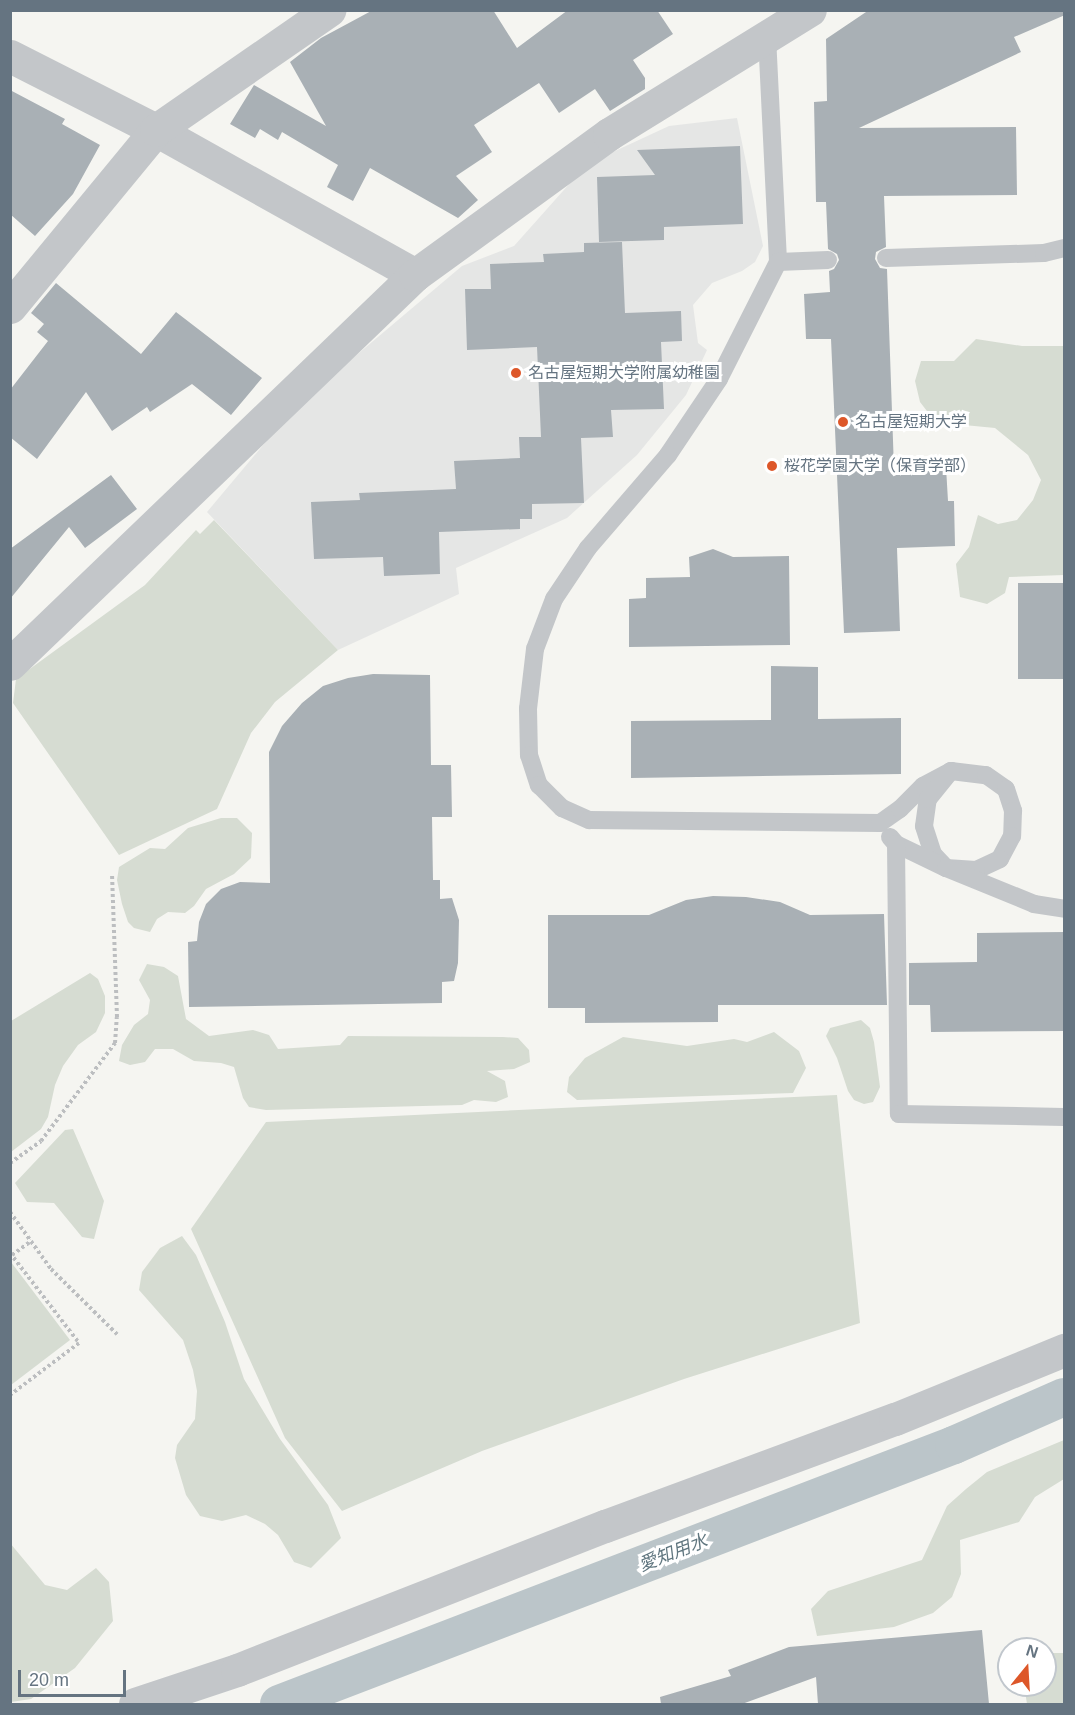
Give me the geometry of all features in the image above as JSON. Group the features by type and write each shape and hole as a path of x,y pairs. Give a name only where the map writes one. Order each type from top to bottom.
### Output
{"street":[{"path":"10,307 156,130 329,10"},
{"path":"10,664 415,275 609,134 810,10"},
{"path":"10,56 156,130 415,275"},
{"path":"135,1704 237,1670 605,1526 895,1419 1065,1350"}],"lane":[{"path":"767,36 778,262 719,379 668,455 588,548 554,599 535,650 528,709 529,755 539,785 562,808 589,820 880,823 900,809 923,786 951,771 986,775 1006,789 1013,811 1012,836 1000,860 976,870 946,868 933,854 924,826 928,800 951,771"},
{"path":"886,258 1044,253 1065,248"},
{"path":"778,262 828,260"},
{"path":"880,823 897,844 946,868 1034,904 1065,909"},
{"path":"897,844 899,1114 1065,1117"}],"path":[{"path":"10,1163 41,1141 115,1043 117,1017 112,875"},
{"path":"10,1212 51,1269 117,1334"},
{"path":"10,1395 79,1343 11,1254 31,1241"}],"shaded area":[{"name":"名古屋短期大学附属幼稚園","path":"737,118 763,246 755,262 742,271 712,283 693,305 698,343 707,350 686,395 637,455 567,518 456,568 459,594 338,650 207,512 295,407 462,266 514,246 587,164 669,126"},
{"path":"976,339 1022,346 1064,346 1064,575 1009,577 1005,593 987,604 960,597 956,564 969,547 978,515 998,524 1017,520 1033,500 1041,480 1028,455 995,428 964,425 930,415 920,402 915,381 921,361 954,361"},
{"path":"214,520 338,650 275,702 251,733 217,809 119,855 13,703 16,679 145,585 196,530 200,534"},
{"path":"221,818 237,818 252,833 251,858 234,874 206,889 194,906 185,913 168,912 157,919 150,932 134,928 128,922 122,904 117,880 119,867 150,848 165,849 188,828"},
{"path":"147,964 164,967 178,976 186,1019 209,1036 253,1030 269,1035 278,1049 340,1045 348,1036 518,1038 529,1050 530,1062 514,1069 487,1071 505,1081 508,1097 496,1102 474,1100 462,1105 266,1110 249,1107 243,1098 234,1067 221,1063 194,1061 173,1049 155,1049 145,1062 130,1065 119,1061 122,1045 134,1025 148,1014 150,1000 139,980"},
{"path":"90,973 98,979 105,996 105,1013 96,1032 78,1045 63,1066 55,1085 48,1117 41,1129 11,1152 11,1021"},
{"path":"861,1020 870,1028 874,1042 880,1087 873,1102 864,1104 854,1100 848,1091 837,1058 826,1036 830,1028"},
{"path":"774,1032 799,1051 806,1068 793,1093 577,1100 567,1092 569,1077 585,1058 623,1037 687,1046 734,1039 747,1042"},
{"path":"837,1095 860,1323 684,1379 482,1451 342,1511 285,1438 191,1229 266,1122"},
{"path":"73,1129 104,1201 94,1239 82,1237 54,1203 27,1202 15,1183 65,1130"},
{"path":"182,1236 196,1255 225,1322 244,1379 280,1439 328,1505 341,1538 311,1568 294,1562 278,1535 265,1524 246,1515 222,1521 200,1516 186,1495 175,1458 177,1445 195,1419 197,1391 193,1370 183,1340 139,1290 142,1272 160,1248"},
{"path":"11,1262 70,1340 11,1385"},
{"path":"1064,1440 1064,1479 1035,1497 1019,1522 960,1540 961,1574 952,1597 933,1613 894,1627 817,1636 811,1609 828,1591 922,1560 947,1506 966,1489 987,1472"},
{"path":"10,1543 45,1585 67,1590 96,1568 109,1582 113,1621 75,1668 31,1699 11,1702"},
{"path":"1057,1653 1064,1653 1064,1704 1027,1704 1026,1697 1057,1697"}],"building":[{"path":"373,10 493,10 517,48 568,10 657,10 673,34 633,60 645,78 645,89 610,111 595,89 559,113 539,83 474,125 492,152 456,176 478,200 458,218 370,168 353,201 327,187 338,165 282,132 278,140 260,129 255,138 230,124 254,85 326,126 290,62 321,38"},
{"path":"869,10 1065,10 1065,15 1014,37 1021,52 859,128 1016,127 1017,195 884,196 886,247 876,252 875,259 880,268 887,269 894,469 946,467 948,501 954,501 955,546 897,548 900,631 844,633 831,339 806,339 804,294 830,292 829,271 834,269 839,260 837,254 828,249 826,202 816,202 814,102 827,101 826,39"},
{"path":"10,90 65,119 62,124 100,145 73,194 35,236 10,214"},
{"path":"740,146 743,224 664,227 664,240 599,242 597,177 655,175 637,150"},
{"path":"622,242 625,313 681,311 682,341 661,342 664,409 611,410 613,437 581,438 584,503 532,504 532,519 520,519 520,529 439,532 440,574 384,576 383,557 314,559 311,502 360,500 359,493 456,489 454,461 520,458 519,437 541,437 537,347 467,350 465,289 491,289 490,264 544,262 543,254 584,252 584,243"},
{"path":"56,283 141,354 176,312 262,378 231,415 192,384 150,412 147,407 112,431 86,392 37,459 10,437 10,390 48,341 37,332 44,324 31,313"},
{"path":"111,475 137,509 85,548 69,527 10,599 10,549"},
{"path":"713,549 733,557 789,556 790,645 629,647 629,599 646,598 646,578 690,577 689,557"},
{"path":"1018,583 1064,583 1064,679 1018,679"},
{"path":"771,666 818,667 818,719 901,718 901,774 631,778 631,721 771,720"},
{"path":"373,674 430,675 431,765 451,765 452,817 432,817 433,880 440,880 440,899 452,898 459,920 458,963 454,981 442,982 442,1003 189,1007 188,942 197,941 199,922 206,904 221,889 240,882 270,883 269,752 282,726 302,703 323,686 348,678"},
{"path":"713,896 746,897 780,902 810,915 884,914 887,1005 718,1005 718,1022 585,1023 585,1008 548,1008 548,915 649,915 686,900"},
{"path":"1065,932 1065,1031 931,1032 930,1005 909,1005 909,963 977,962 977,933"},
{"path":"982,1630 989,1704 818,1704 816,1677 742,1704 661,1704 660,1697 731,1676 728,1670 789,1647"}],"waterway":[{"name":"愛知用水","path":"279,1704 954,1445 1064,1397"}],"place":[{"name":"名古屋短期大学附属幼稚園","path":"516,373"},
{"name":"名古屋短期大学","path":"843,422"},
{"name":"桜花学園大学（保育学部）","path":"772,466"}]}
